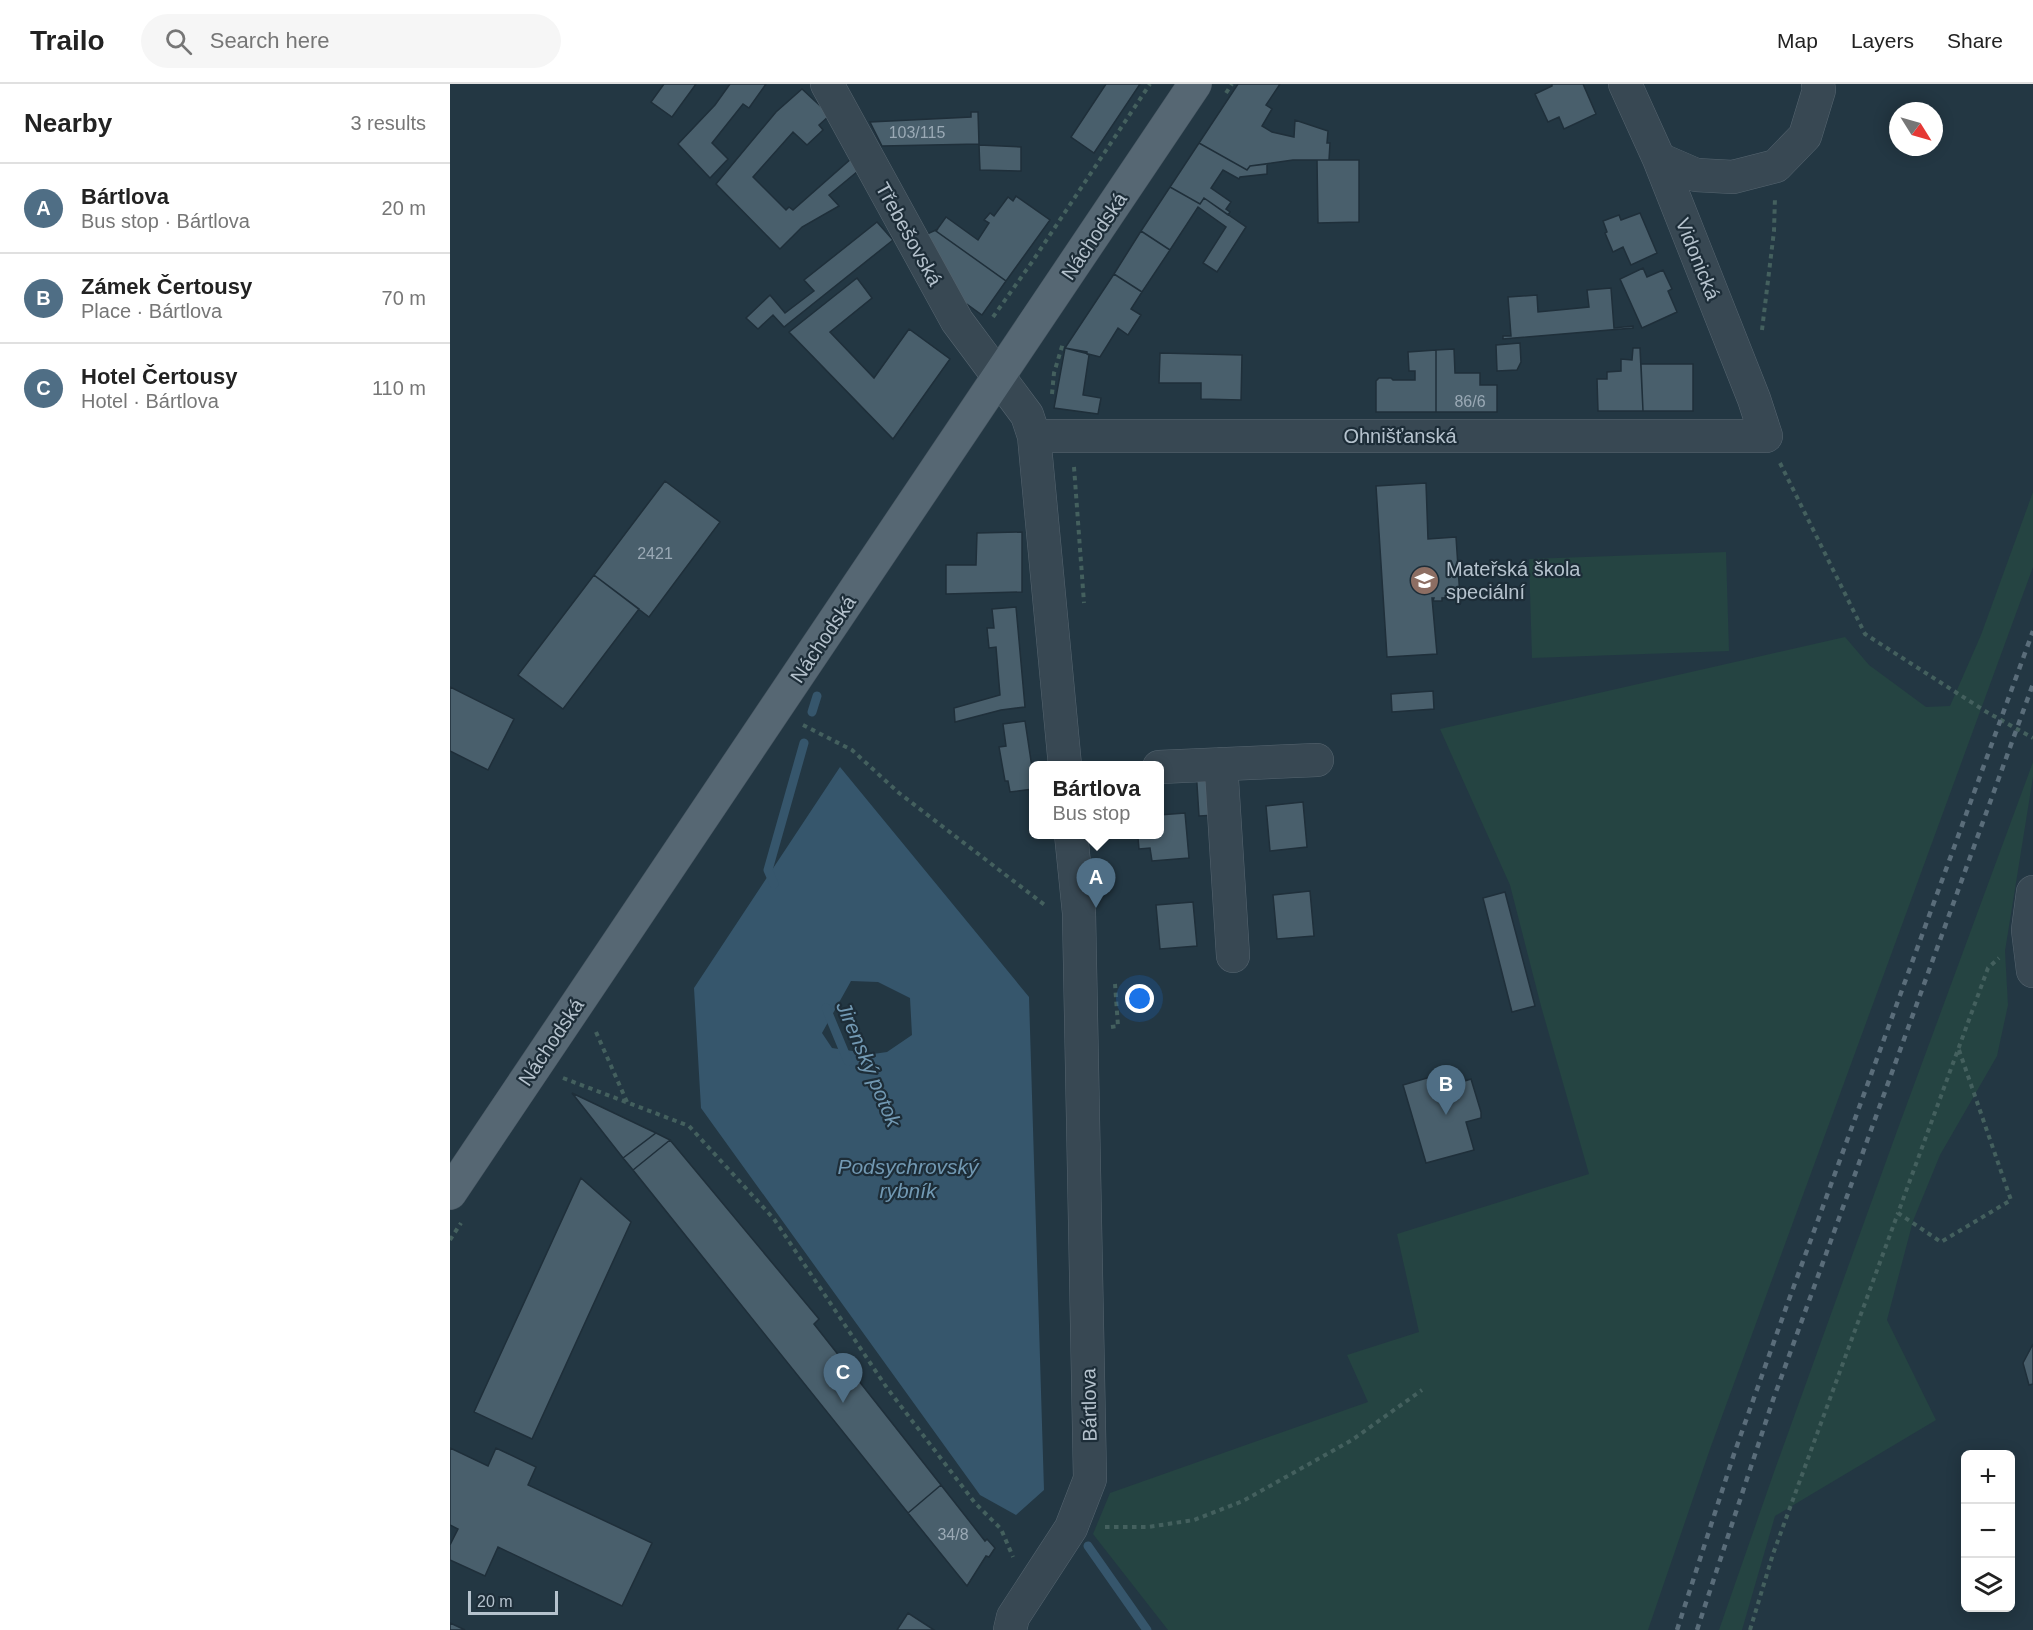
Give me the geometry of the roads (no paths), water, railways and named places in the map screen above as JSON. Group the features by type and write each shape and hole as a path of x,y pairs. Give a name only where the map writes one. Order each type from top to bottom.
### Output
{"main road":[{"name":"Náchodská","path":"450,1193 999,379 1195,84"}],"street":[{"name":"Třebešovská","path":"827,84 957,321 999,379"},
{"name":"Vidonická","path":"1625,84 1659,159 1750,388 1766,436"},
{"path":"1659,159 1696,175 1733,177 1776,166 1805,136 1819,90 1818,84"},
{"path":"999,379 1031,425 1065,761"},
{"name":"Ohnišťanská","path":"1031,425 1083,437 1766,436"},
{"path":"1164,767 1317,760"},
{"path":"1221,764 1233,956"},
{"name":"Bártlova","path":"1010,1630 1013,1617 1071,1528 1090,1479 1079,913 1072,839"},
{"path":"2033,892 2028,930 2033,971"}],"water":[{"name":"Podsychrovský rybník","path":"840,767 1029,997 1044,1490 1016,1515 980,1495 701,1108 694,988","holes":["851,981 878,982 910,998 912,1035 887,1052 873,1054 832,1048 822,1033"]}],"waterway":[{"name":"Jirenský potok","path":"812,712 817,696"},
{"name":"Jirenský potok","path":"774,884 768,870 804,743"},
{"name":"Jirenský potok","path":"826,1008 848,1061"},
{"name":"Jirenský potok","path":"1088,1546 1147,1630"}],"railway":[{"path":"1677,1630 1734,1454 1787,1305 2033,631"},
{"path":"1697,1630 1773,1400 2033,684"}],"place":[{"name":"Mateřská škola speciální","path":"1425,581"},
{"name":"Bártlova","path":"1096,908"},
{"name":"Zámek Čertousy","path":"1446,1115"},
{"name":"Hotel Čertousy","path":"843,1403"}]}
